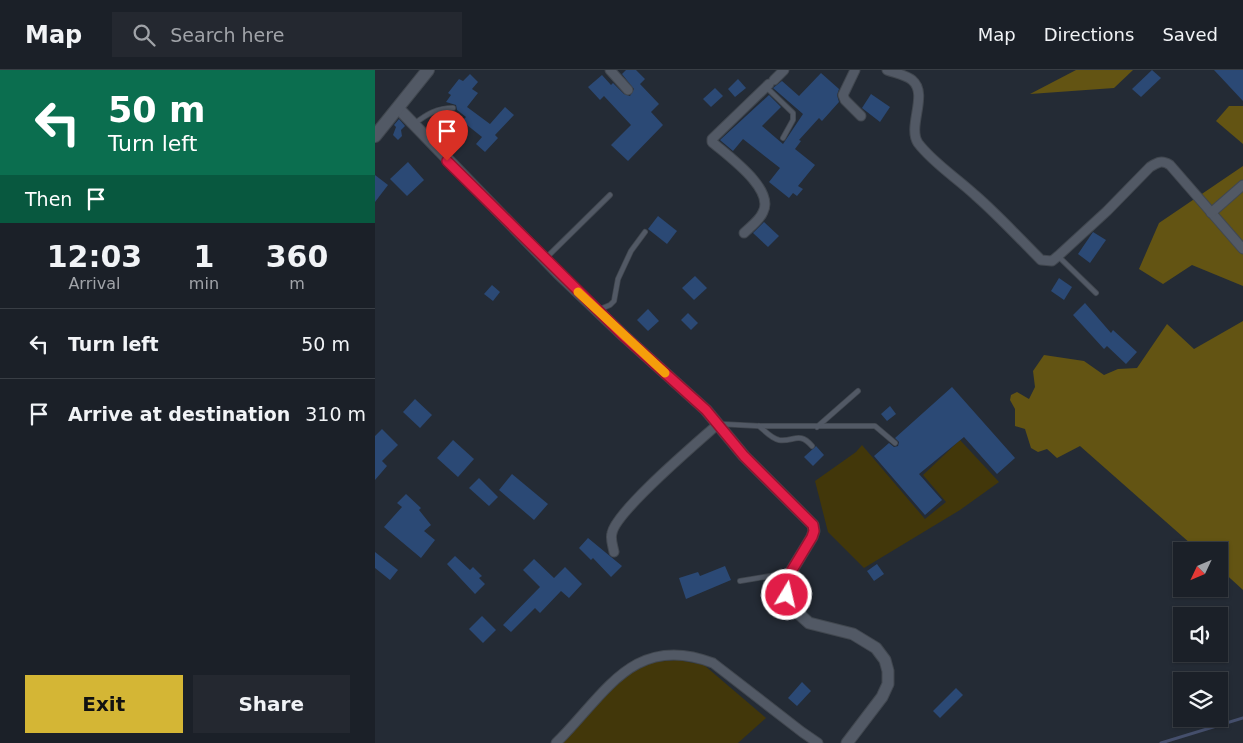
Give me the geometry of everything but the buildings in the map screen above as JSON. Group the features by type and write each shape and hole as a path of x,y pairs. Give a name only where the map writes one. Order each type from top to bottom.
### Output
{"main road":[{"path":"375,136 428,70"}],"street":[{"path":"610,70 628,90"},
{"path":"744,233 763,212 764,195 755,181 711,139 784,70"},
{"path":"855,70 843,95 845,100 861,116"},
{"path":"887,70 912,80 917,86 918,109 914,130 915,137 929,155 993,210 1041,260 1051,261 1058,256 1107,211 1150,167 1164,162 1170,165 1243,249"},
{"path":"398,108 545,259 719,424 744,456 813,525 812,537 786,580 787,595 798,613 809,623 858,637 876,648 885,660 888,671 888,684 882,697 847,743"},
{"path":"1211,213 1243,185"},
{"path":"614,552 612,532 622,516 649,487 719,424"},
{"path":"556,743 617,676 640,661 666,655 696,657 713,664 818,743"}],"lane":[{"path":"770,84 793,113 793,120 783,138"},
{"path":"413,125 430,112 453,108"},
{"path":"545,259 610,195"},
{"path":"597,310 614,301 618,279 631,251 645,232"},
{"path":"1058,256 1096,293"},
{"path":"817,427 858,391"},
{"path":"719,424 817,427 875,426 895,444"},
{"path":"759,426 775,439 784,440 800,437 807,440 812,446"},
{"path":"740,581 791,572"}],"shaded area":[{"path":"1076,70 1133,70 1114,88 1030,94"},
{"path":"1229,106 1243,106 1243,144 1216,121"},
{"path":"1243,166 1243,286 1192,265 1163,284 1139,269 1159,223"},
{"path":"1243,321 1243,590 1228,576 1228,542 1189,542 1080,446 1057,458 1047,449 1038,452 1031,448 1025,429 1015,426 1015,409 1010,400 1011,395 1017,392 1029,399 1035,387 1033,371 1044,355 1084,361 1104,375 1118,369 1137,368 1167,324 1194,349"},
{"path":"960,440 999,482 960,510 864,568 828,532 815,481 856,452 862,445 925,519 946,502 923,475"},
{"path":"678,660 704,665 766,718 738,743 553,743 612,682 653,662"}],"waterway":[{"path":"1161,743 1243,718"}],"slow traffic":[{"path":"578,292 665,373"}],"route":[{"path":"447,161 558,273 706,410 744,456 813,525 812,537 786,580 787,595"}]}
